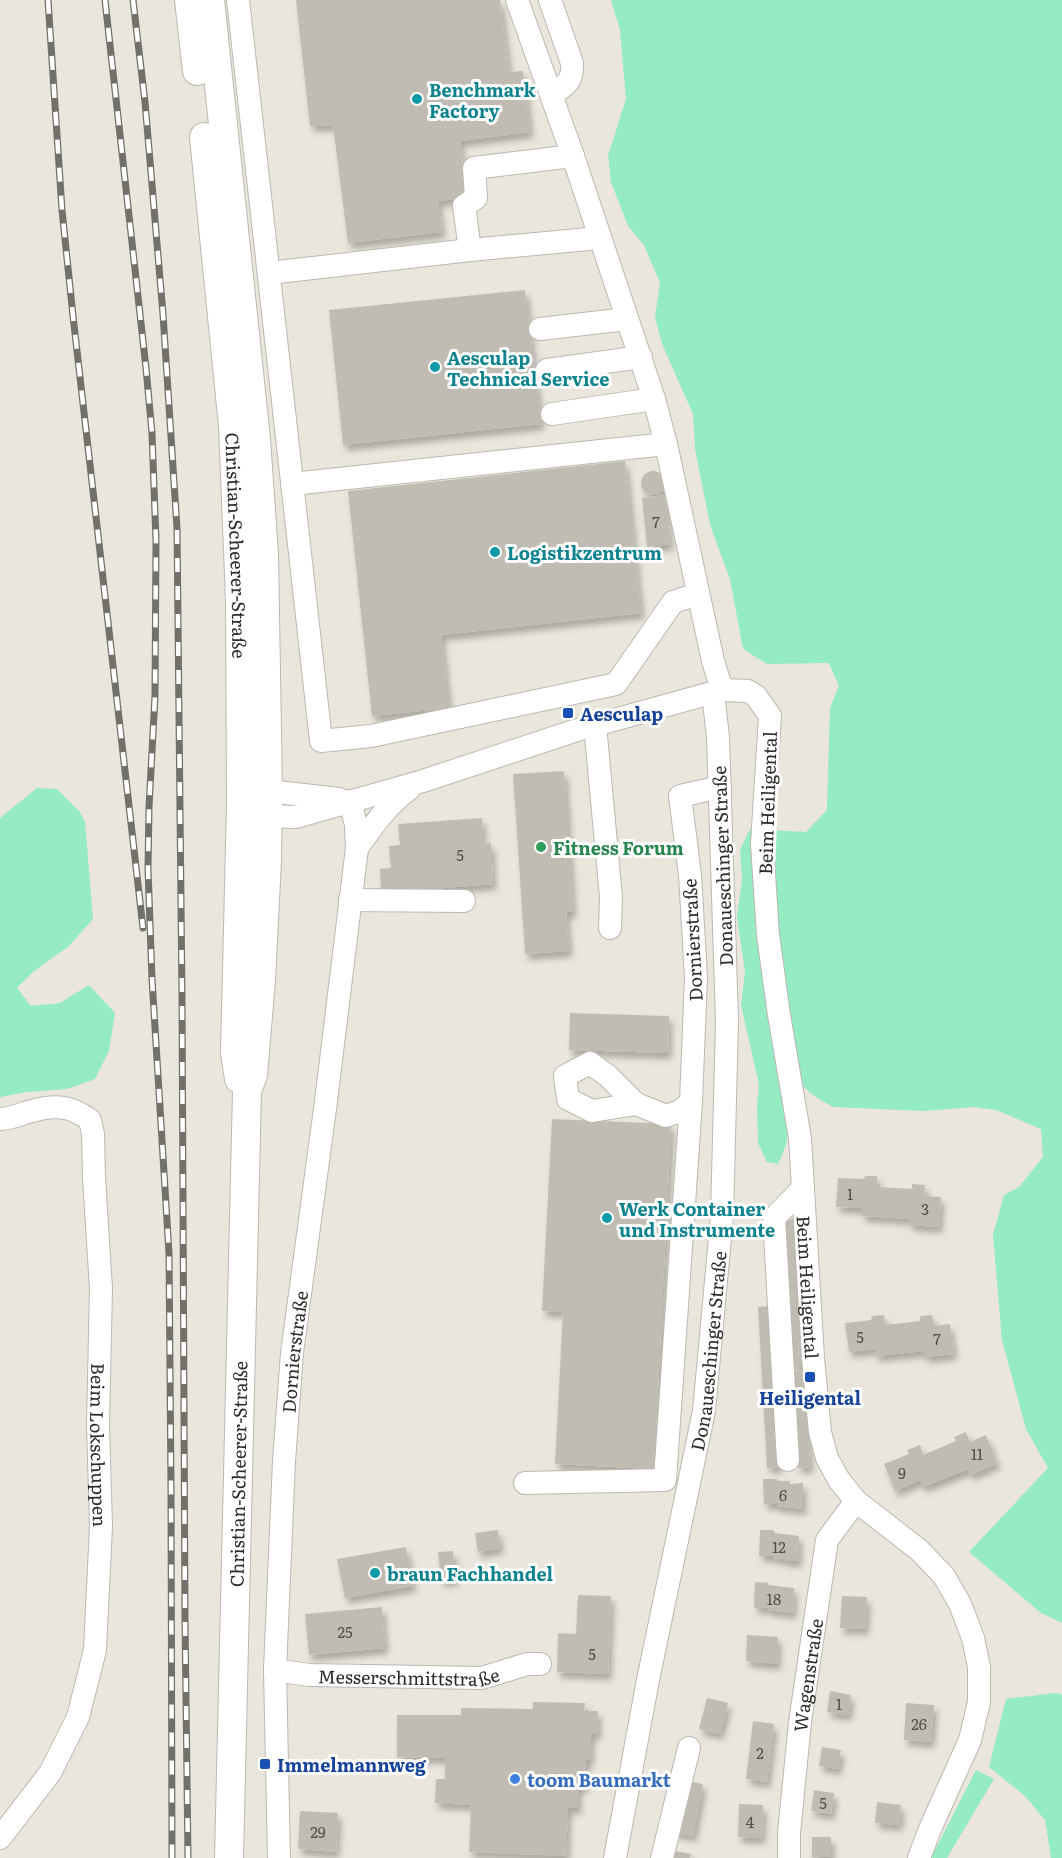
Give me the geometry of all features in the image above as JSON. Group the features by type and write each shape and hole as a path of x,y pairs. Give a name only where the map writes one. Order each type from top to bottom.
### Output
{"main road":[{"name":"Christian-Scheerer-Straße","path":"189,0 233,426 240,600 241,804 235,1053 239,1079 247,1091"},
{"name":"Christian-Scheerer-Straße","path":"210,0 256,439 264,554 268,804 261,980 253,1075 247,1091 229,1858"}],"street":[{"path":"238,0 321,741 371,736 615,684 673,602 698,594"},
{"name":"Donaueschinger Straße","path":"517,0 573,156 654,399 666,444 713,662 717,691 727,1021 722,1216 704,1411 648,1680 615,1858"},
{"path":"550,0 572,63 572,74 568,82 552,95"},
{"path":"470,250 464,206 476,198 474,168 573,156"},
{"path":"269,273 600,238"},
{"path":"540,329 627,319"},
{"path":"547,370 641,357"},
{"path":"552,414 654,399"},
{"path":"292,484 666,444"},
{"name":"Dornierstraße","path":"241,804 268,804 296,817 423,781 595,725 717,691"},
{"name":"Beim Heiligental","path":"717,691 748,691 756,696 770,716 762,844 768,935 800,1138 813,1358 820,1432 827,1458 839,1480 856,1501 919,1550 944,1576 960,1604 973,1638 979,1668 980,1702 970,1740 930,1828 919,1858"},
{"path":"595,725 611,897 610,928"},
{"name":"Dornierstraße","path":"357,848 396,799 423,781"},
{"name":"Dornierstraße","path":"691,1095 696,977 690,875 680,796 720,787"},
{"name":"Dornierstraße","path":"279,1858 275,1670 284,1461 292,1353 357,848 356,825 350,801"},
{"path":"350,900 464,900"},
{"path":"636,1104 666,1116 680,1111 691,1095"},
{"path":"525,1483 665,1479 691,1095"},
{"name":"Beim Lokschuppen","path":"0,1119 38,1109 59,1107 78,1111 90,1120 93,1134 101,1288 98,1425 101,1526 95,1650 78,1717 50,1773 0,1838"},
{"path":"788,1460 774,1218 803,1188"},
{"name":"Wagenstraße","path":"789,1858 789,1833 800,1722 827,1540 856,1501"},
{"name":"Messerschmittstraße","path":"275,1670 309,1675 482,1678 527,1664 540,1664"},
{"path":"662,1858 688,1748"}],"green space":[{"path":"611,0 1062,0 1062,1623 1041,1613 969,1552 1048,1468 1026,1429 1002,1340 993,1235 1004,1195 1019,1187 1043,1157 1041,1129 996,1110 974,1107 924,1111 833,1107 804,1087 787,1101 788,1133 778,1164 767,1162 758,1143 759,1085 741,1005 745,972 737,917 742,880 740,850 750,829 806,832 827,810 830,708 839,686 829,663 767,664 743,649 730,579 711,528 695,449 693,414 662,344 655,317 660,283 644,245 628,226 611,182 608,156 626,99 620,30"},
{"path":"37,788 57,789 79,811 85,821 93,919 69,946 33,972 17,988 31,1006 60,1003 89,985 115,1013 109,1051 95,1079 67,1089 0,1097 0,818"},
{"path":"1056,1693 1062,1695 1062,1858 1051,1858 1045,1820 1025,1796 989,1767 1006,1699"},
{"path":"976,1770 994,1779 947,1858 931,1858"}],"building":[{"name":"Benchmark Factory","path":"296,0 500,0 509,72 523,71 530,132 460,141 466,198 438,201 442,232 348,243 333,125 310,126"},
{"name":"Aesculap Technical Service","path":"525,290 541,424 343,445 329,310"},
{"name":"Logistikzentrum","path":"625,461 641,613 441,635 449,708 372,716 348,491"},
{"path":"653,471 658,472 664,478 664,488 658,494 653,495 648,494 642,488 641,483 642,478 648,472"},
{"path":"665,495 670,544 647,547 642,498"},
{"path":"564,771 573,912 566,912 569,951 525,954 513,774"},
{"path":"482,818 483,844 491,843 493,884 381,893 380,869 391,868 389,846 400,845 398,824"},
{"path":"570,1013 669,1016 668,1053 569,1050"},
{"name":"Werk Container und Instrumente","path":"552,1119 671,1124 654,1469 555,1464 563,1312 542,1311"},
{"path":"865,1176 877,1176 877,1187 912,1189 912,1184 925,1185 924,1196 941,1197 939,1227 909,1225 910,1219 862,1216 862,1208 836,1207 838,1178 864,1179"},
{"path":"794,1219 805,1365 792,1366 781,1220"},
{"path":"770,1306 779,1467 767,1468 758,1307"},
{"path":"884,1315 885,1325 920,1321 920,1316 932,1315 934,1326 950,1324 954,1354 924,1357 924,1351 876,1356 875,1349 849,1352 845,1323 872,1320 871,1316"},
{"path":"803,1370 810,1467 798,1468 791,1371"},
{"path":"966,1432 970,1442 986,1435 997,1463 970,1475 968,1469 923,1487 920,1480 895,1491 884,1464 909,1454 907,1450 920,1445 923,1455 956,1441 954,1437"},
{"path":"763,1479 790,1481 790,1484 803,1483 803,1509 764,1504"},
{"path":"498,1530 500,1548 478,1552 475,1533"},
{"path":"760,1530 774,1530 774,1533 799,1536 798,1561 759,1556"},
{"name":"braun Fachhandel","path":"406,1547 413,1586 345,1598 337,1559"},
{"path":"453,1551 455,1580 441,1581 438,1552"},
{"path":"755,1582 794,1588 793,1613 754,1608"},
{"path":"578,1595 611,1596 608,1674 557,1672 558,1633 576,1634"},
{"path":"842,1596 867,1597 865,1629 840,1628"},
{"path":"382,1607 385,1648 309,1655 305,1614"},
{"path":"747,1635 778,1637 777,1664 746,1661"},
{"path":"830,1691 851,1695 848,1715 827,1712"},
{"path":"707,1698 728,1703 720,1734 699,1729"},
{"name":"toom Baumarkt","path":"533,1702 585,1703 584,1711 598,1711 597,1734 591,1734 590,1760 586,1760 585,1787 578,1787 578,1808 568,1808 566,1856 469,1852 471,1805 435,1803 436,1779 445,1779 445,1758 397,1757 397,1715 461,1715 461,1708 533,1709"},
{"path":"906,1703 934,1705 931,1742 904,1740"},
{"path":"753,1721 774,1724 767,1782 746,1779"},
{"path":"822,1747 841,1750 838,1769 819,1766"},
{"path":"682,1780 703,1784 693,1836 672,1832"},
{"path":"814,1790 834,1793 831,1814 811,1811"},
{"path":"877,1802 901,1805 899,1825 875,1823"},
{"path":"739,1804 763,1805 762,1838 738,1837"},
{"path":"300,1811 338,1813 336,1852 298,1849"},
{"path":"812,1837 831,1837 831,1857 812,1857"},
{"path":"670,1850 691,1854 690,1858 668,1858"}],"railway":[{"path":"48,0 62,210 143,928"},
{"path":"105,0 146,368 152,433 156,541 155,696 148,869 152,979 169,1253 172,1858"},
{"path":"133,0 145,102 163,314 177,528 188,1858"}],"place":[{"name":"Benchmark Factory","path":"417,99"},
{"name":"Aesculap Technical Service","path":"435,367"},
{"name":"Logistikzentrum","path":"495,552"},
{"name":"Aesculap","path":"568,713"},
{"name":"Fitness Forum","path":"541,847"},
{"name":"Werk Container und Instrumente","path":"607,1218"},
{"name":"Heiligental","path":"810,1377"},
{"name":"braun Fachhandel","path":"375,1573"},
{"name":"Immelmannweg","path":"265,1764"},
{"name":"toom Baumarkt","path":"515,1779"}]}
